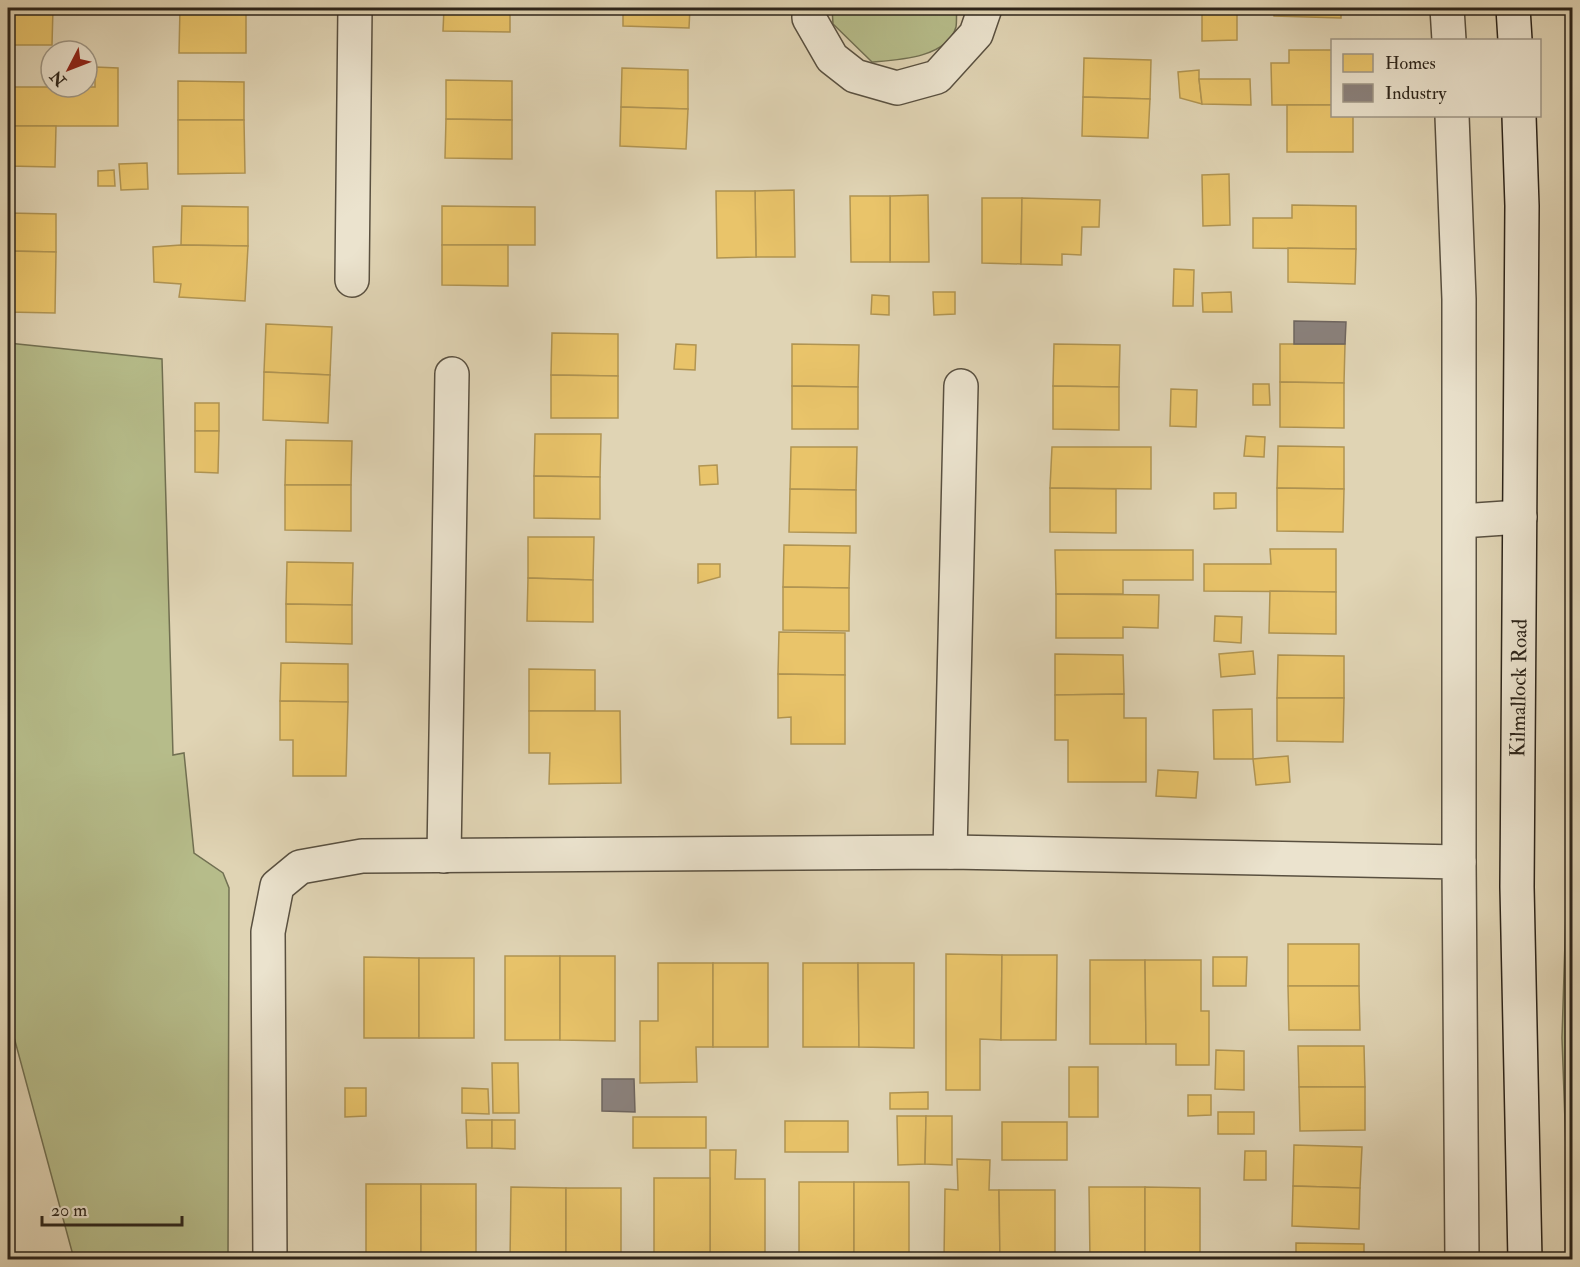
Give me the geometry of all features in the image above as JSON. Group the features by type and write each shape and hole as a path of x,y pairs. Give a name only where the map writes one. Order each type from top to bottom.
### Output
{"street":[{"path":"352,280 355,8"},
{"path":"809,8 809,18 832,58 855,76 897,88 937,77 976,34 984,8"},
{"path":"1447,8 1449,39"},
{"path":"1513,8 1515,39"},
{"path":"1452,117 1459,299 1461,521 1459,862 1462,1260"},
{"name":"Kilmallock Road","path":"1519,117 1522,206 1517,887 1525,1260"},
{"path":"444,856 452,374"},
{"path":"950,852 961,386"},
{"path":"1461,521 1520,517"},
{"path":"270,1260 268,932 277,885 300,867 352,857 950,852 1459,862"}],"green space":[{"path":"832,8 957,8 956,27 951,37 943,45 932,51 908,58 872,62 833,24"},
{"path":"8,343 162,359 173,755 184,753 194,853 223,873 229,888 228,1259 74,1259 8,1015"},
{"path":"1572,719 1572,1259 1570,1260 1562,1038"}],"building: Homes":[{"path":"8,8 53,8 52,39 39,39 39,45 8,45"},
{"path":"91,8 115,8 115,13 91,13"},
{"path":"180,8 246,8 246,53 179,53"},
{"path":"444,8 510,8 510,32 443,31"},
{"path":"623,8 690,8 689,28 623,26"},
{"path":"1274,8 1341,8 1341,18 1274,16"},
{"path":"1237,10 1237,40 1202,41 1202,11"},
{"path":"1289,50 1331,50 1331,105 1272,105 1271,63 1289,63"},
{"path":"1084,58 1151,60 1150,99 1083,97"},
{"path":"99,67 118,68 118,126 8,126 8,87 39,87 39,99 99,99"},
{"path":"622,68 688,70 688,109 621,107"},
{"path":"1199,70 1202,104 1180,98 1178,72"},
{"path":"1199,79 1250,79 1251,105 1202,104"},
{"path":"446,80 512,81 512,120 446,119"},
{"path":"178,81 244,82 244,120 178,120"},
{"path":"1083,97 1150,99 1148,138 1082,136"},
{"path":"1287,105 1331,105 1331,117 1353,117 1353,152 1287,152"},
{"path":"621,107 688,109 686,149 620,146"},
{"path":"446,119 512,120 512,159 445,158"},
{"path":"178,120 244,120 245,173 178,174"},
{"path":"8,126 56,126 55,167 8,166"},
{"path":"147,163 148,189 121,190 119,164"},
{"path":"114,170 115,186 98,186 98,171"},
{"path":"1229,174 1230,225 1203,226 1202,175"},
{"path":"794,190 795,257 756,257 755,191"},
{"path":"716,191 755,191 756,257 717,258"},
{"path":"928,195 929,262 890,262 890,196"},
{"path":"850,196 890,196 890,262 851,262"},
{"path":"982,198 1022,198 1021,264 982,263"},
{"path":"1022,198 1100,200 1099,227 1082,227 1081,255 1062,254 1062,265 1021,264"},
{"path":"1292,205 1356,206 1356,249 1253,248 1253,218 1292,218"},
{"path":"182,206 248,207 248,246 181,245"},
{"path":"442,206 535,207 535,245 442,245"},
{"path":"8,213 56,214 56,252 8,251"},
{"path":"442,245 508,245 508,286 442,285"},
{"path":"248,246 245,301 179,297 181,284 154,282 153,247"},
{"path":"1288,248 1356,249 1355,284 1288,282"},
{"path":"8,251 56,252 55,313 8,312"},
{"path":"1174,269 1194,270 1193,306 1173,306"},
{"path":"933,292 955,292 955,314 934,315"},
{"path":"1231,292 1232,312 1203,312 1202,293"},
{"path":"872,295 889,296 889,315 871,314"},
{"path":"266,324 332,327 330,375 264,372"},
{"path":"552,333 618,334 618,376 551,375"},
{"path":"676,344 696,345 695,370 674,369"},
{"path":"792,344 859,345 858,387 792,386"},
{"path":"1054,344 1120,345 1119,387 1053,386"},
{"path":"1280,344 1345,344 1344,383 1280,382"},
{"path":"264,372 330,375 328,423 263,420"},
{"path":"551,375 618,376 618,418 551,418"},
{"path":"1280,382 1344,383 1344,428 1280,427"},
{"path":"1253,384 1269,384 1270,405 1253,405"},
{"path":"792,386 858,387 858,429 792,429"},
{"path":"1053,386 1119,387 1119,430 1053,429"},
{"path":"1171,389 1197,390 1196,427 1170,426"},
{"path":"195,403 219,403 219,431 195,431"},
{"path":"195,431 219,431 218,473 195,472"},
{"path":"535,434 601,434 600,477 534,476"},
{"path":"1246,436 1265,437 1264,457 1244,456"},
{"path":"286,440 352,441 351,485 285,485"},
{"path":"1278,446 1344,447 1344,489 1277,488"},
{"path":"791,447 857,447 856,490 790,489"},
{"path":"1052,447 1151,447 1151,489 1050,488"},
{"path":"717,465 718,484 700,485 699,466"},
{"path":"534,476 600,477 600,519 534,518"},
{"path":"285,485 351,485 351,531 285,530"},
{"path":"1050,488 1116,489 1116,533 1050,532"},
{"path":"1277,488 1344,489 1343,532 1277,531"},
{"path":"790,489 856,490 856,533 789,532"},
{"path":"1214,493 1236,493 1236,508 1214,509"},
{"path":"528,537 594,537 593,580 528,578"},
{"path":"784,545 850,546 849,588 783,587"},
{"path":"1270,549 1336,549 1336,592 1204,591 1204,564 1271,564"},
{"path":"1055,550 1193,550 1193,580 1123,580 1123,594 1056,594"},
{"path":"287,562 353,563 352,605 286,604"},
{"path":"698,564 720,564 720,577 698,583"},
{"path":"528,578 593,580 593,622 527,621"},
{"path":"783,587 849,588 849,631 783,630"},
{"path":"1270,591 1336,592 1336,634 1269,633"},
{"path":"1056,594 1159,595 1158,628 1123,627 1123,638 1056,638"},
{"path":"286,604 352,605 352,644 286,642"},
{"path":"1215,616 1242,617 1241,643 1214,641"},
{"path":"779,632 845,633 845,675 778,674"},
{"path":"1253,651 1255,674 1221,677 1219,654"},
{"path":"1055,654 1123,655 1124,694 1055,695"},
{"path":"1278,655 1344,656 1344,698 1277,698"},
{"path":"281,663 348,664 348,702 280,701"},
{"path":"529,669 595,670 595,711 529,711"},
{"path":"778,674 845,675 845,744 791,744 791,717 778,718"},
{"path":"1124,694 1124,718 1146,718 1146,782 1068,782 1068,740 1055,740 1055,695"},
{"path":"1277,698 1344,698 1343,742 1277,741"},
{"path":"280,701 348,702 346,776 293,776 293,740 280,740"},
{"path":"1252,709 1253,759 1214,759 1213,710"},
{"path":"529,711 620,711 621,783 549,784 550,753 529,753"},
{"path":"1288,756 1290,782 1256,785 1253,759"},
{"path":"1158,770 1198,772 1196,798 1156,796"},
{"path":"1288,944 1359,944 1359,986 1288,986"},
{"path":"946,954 1002,955 1001,1040 980,1039 980,1090 946,1090"},
{"path":"1002,955 1057,955 1056,1040 1001,1040"},
{"path":"505,956 560,956 560,1040 505,1040"},
{"path":"560,956 615,956 615,1041 560,1040"},
{"path":"364,957 419,958 419,1038 364,1038"},
{"path":"1213,957 1247,957 1246,986 1213,986"},
{"path":"419,958 474,958 474,1038 419,1038"},
{"path":"1090,960 1145,960 1146,1044 1090,1044"},
{"path":"1145,960 1201,960 1201,1011 1209,1011 1209,1065 1176,1065 1176,1044 1146,1044"},
{"path":"658,963 713,963 713,1047 696,1047 697,1082 640,1083 640,1021 658,1021"},
{"path":"713,963 768,963 768,1047 713,1047"},
{"path":"803,963 858,963 859,1047 803,1047"},
{"path":"858,963 914,963 914,1048 859,1047"},
{"path":"1288,986 1359,986 1360,1030 1289,1030"},
{"path":"1298,1046 1364,1046 1365,1087 1299,1087"},
{"path":"1216,1050 1244,1051 1244,1090 1215,1089"},
{"path":"492,1063 518,1063 519,1113 493,1113"},
{"path":"1069,1067 1098,1067 1098,1117 1069,1117"},
{"path":"1299,1087 1365,1087 1365,1130 1300,1131"},
{"path":"345,1088 366,1088 366,1116 345,1117"},
{"path":"462,1088 488,1089 489,1114 462,1113"},
{"path":"928,1092 928,1109 890,1109 890,1093"},
{"path":"1188,1095 1211,1095 1211,1115 1188,1116"},
{"path":"1218,1112 1254,1112 1254,1134 1218,1134"},
{"path":"897,1116 926,1116 925,1164 898,1165"},
{"path":"926,1116 952,1116 952,1165 925,1164"},
{"path":"633,1117 706,1117 706,1148 633,1148"},
{"path":"466,1120 492,1120 492,1148 467,1148"},
{"path":"492,1120 515,1120 515,1149 492,1148"},
{"path":"785,1121 848,1121 848,1152 785,1152"},
{"path":"1002,1122 1067,1122 1067,1160 1002,1160"},
{"path":"1294,1145 1362,1147 1360,1188 1293,1186"},
{"path":"710,1150 736,1150 735,1179 765,1179 765,1260 710,1260"},
{"path":"1245,1151 1266,1151 1266,1180 1244,1180"},
{"path":"957,1159 990,1160 989,1190 999,1190 1000,1260 944,1260 945,1189 958,1190"},
{"path":"654,1178 710,1178 710,1260 654,1260"},
{"path":"799,1182 854,1182 854,1260 799,1260"},
{"path":"854,1182 909,1182 909,1260 854,1260"},
{"path":"366,1184 421,1184 421,1260 366,1260"},
{"path":"421,1184 476,1184 476,1260 421,1260"},
{"path":"1293,1186 1360,1188 1359,1229 1292,1226"},
{"path":"511,1187 566,1188 566,1260 510,1260"},
{"path":"1089,1187 1145,1187 1145,1260 1090,1260"},
{"path":"1145,1187 1200,1188 1200,1260 1145,1260"},
{"path":"566,1188 621,1188 621,1260 566,1260"},
{"path":"999,1190 1055,1190 1055,1260 1000,1260"},
{"path":"1296,1243 1364,1244 1364,1260 1296,1260"},
{"path":"1220,1257 1252,1257 1252,1260 1220,1260"}],"building: Industry":[{"path":"1294,321 1346,322 1345,344 1294,344"},
{"path":"602,1079 634,1079 635,1112 602,1111"}]}
